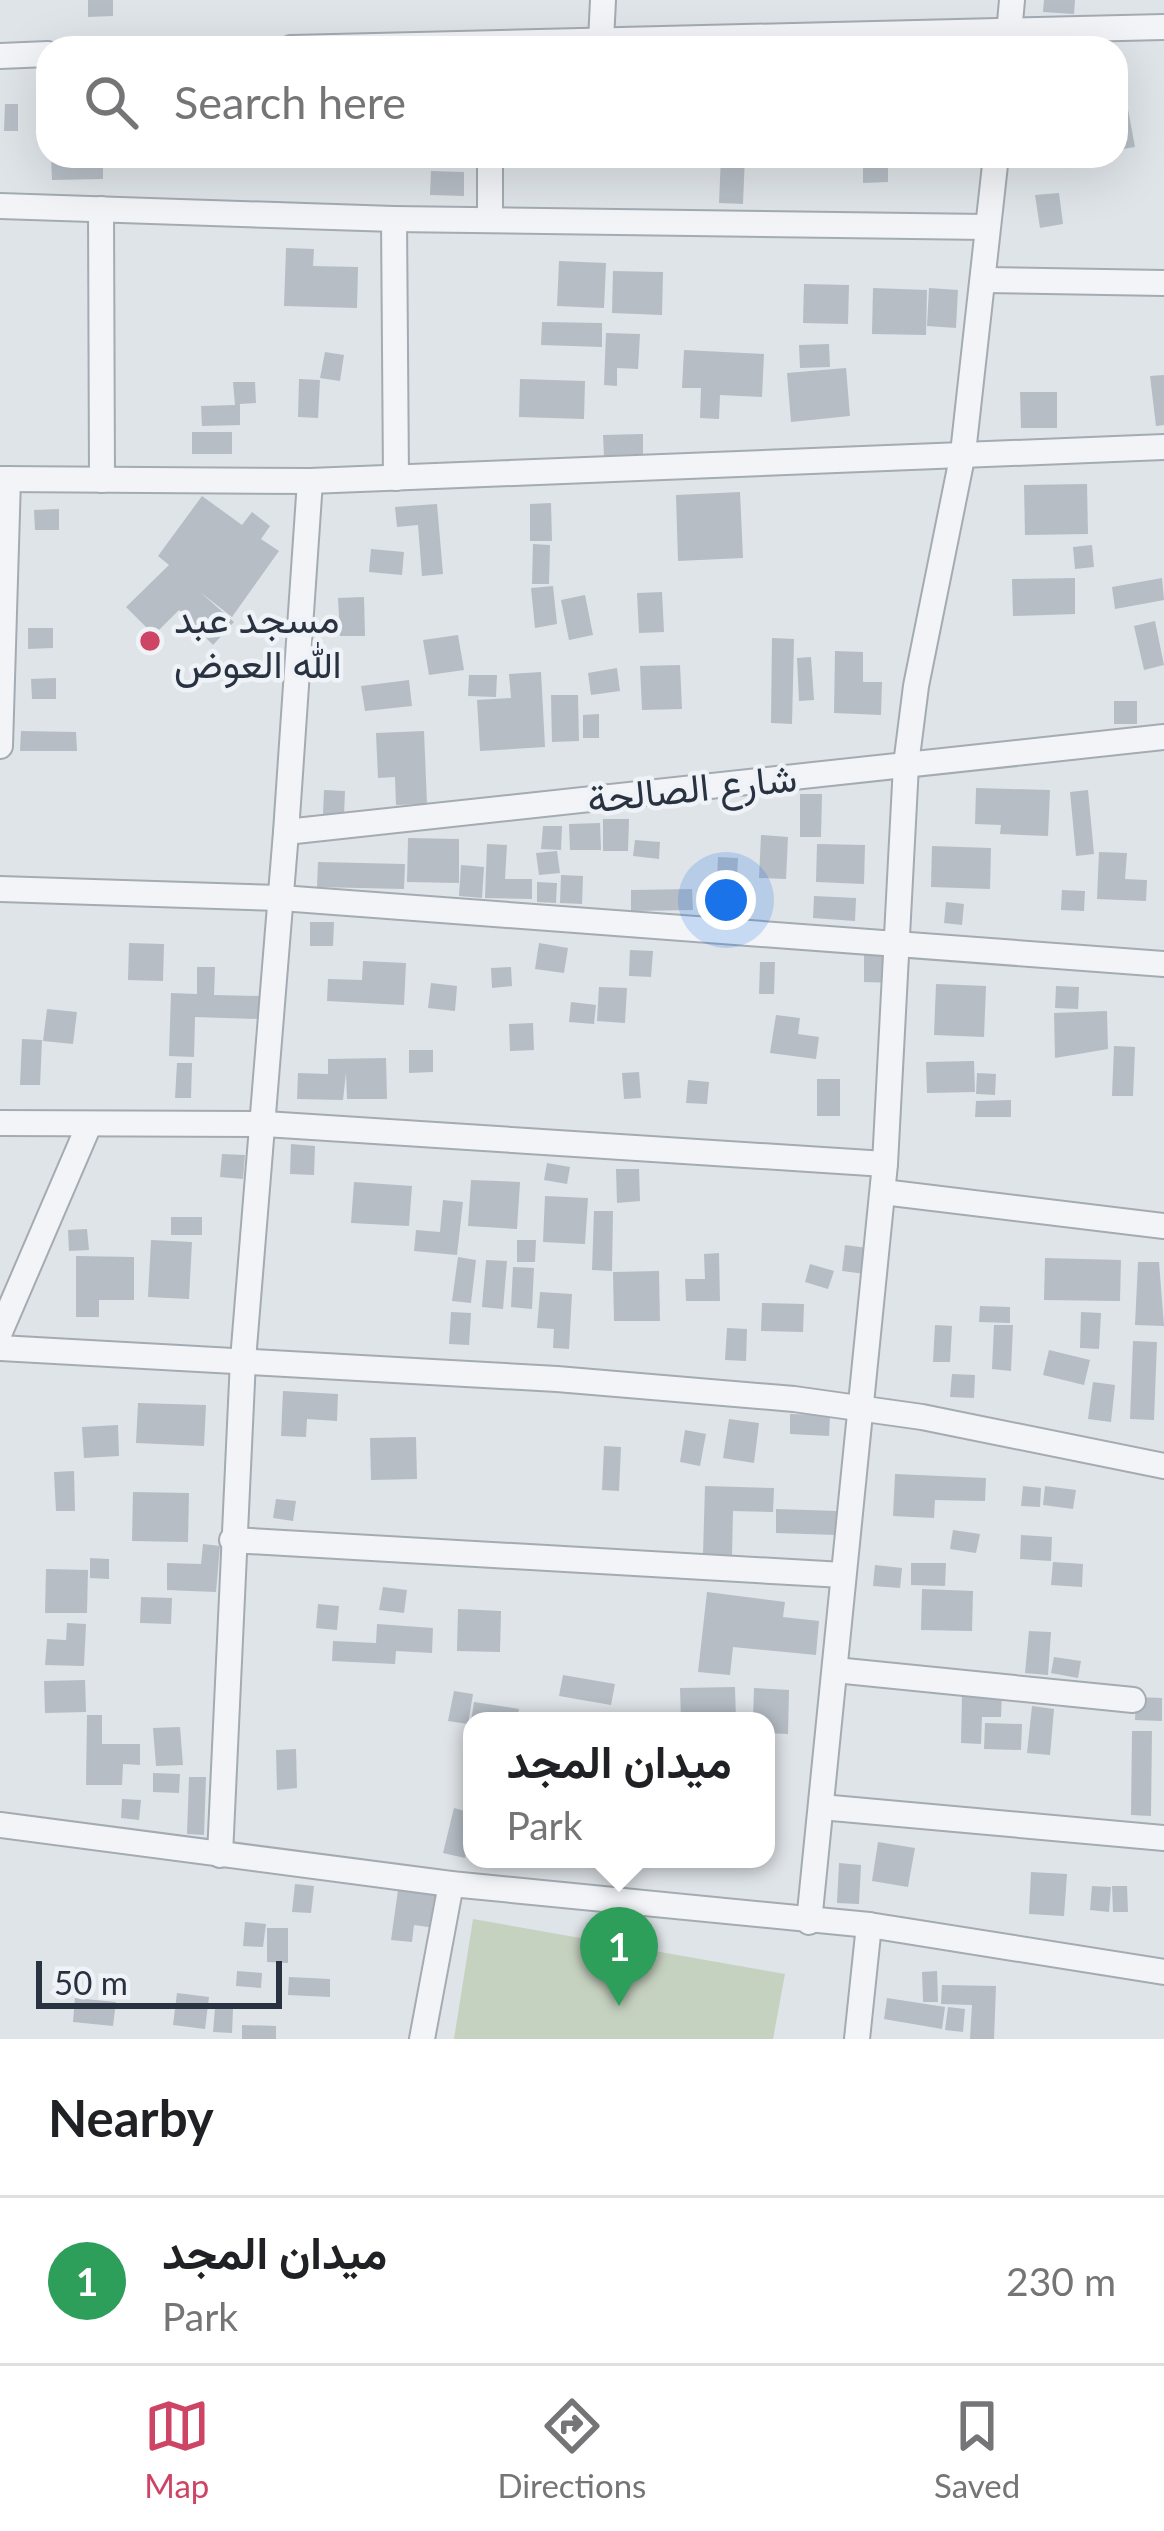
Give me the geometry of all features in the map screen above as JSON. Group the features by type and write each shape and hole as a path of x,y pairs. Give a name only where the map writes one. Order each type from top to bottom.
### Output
{"street":[{"path":"601,36 603,0"},
{"path":"1009,36 1012,0"},
{"path":"1069,36 1164,28"},
{"path":"0,56 36,54"},
{"path":"490,168 490,218"},
{"path":"809,1922 883,1192 906,764 920,665 963,453 994,168"},
{"path":"0,206 394,219 987,227"},
{"path":"101,208 102,480"},
{"path":"394,219 396,478"},
{"path":"983,280 1164,283"},
{"path":"0,746 4,479 310,481 1164,446"},
{"path":"220,1855 232,1540 310,481"},
{"name":"شارع الصالحة","path":"286,832 1164,737"},
{"path":"0,889 281,898 1164,964"},
{"path":"0,1123 265,1124 885,1164"},
{"path":"0,1332 39,1252 88,1125"},
{"path":"883,1192 1164,1226"},
{"path":"0,1348 581,1381 858,1406 1164,1466"},
{"path":"232,1540 843,1575"},
{"path":"835,1670 1133,1700"},
{"path":"821,1807 1164,1838"},
{"path":"0,1825 451,1884 869,1925 1164,1972"},
{"path":"422,2039 451,1884"},
{"path":"857,2039 869,1925"}],"green space":[{"path":"473,1919 785,1974 773,2039 454,2039"}],"building":[{"path":"88,0 113,0 113,16 88,17"},
{"path":"1044,0 1075,0 1074,14 1043,12"},
{"path":"5,104 18,104 18,131 4,131"},
{"path":"1128,109 1135,147 1128,148"},
{"path":"52,168 103,168 103,179 52,180"},
{"path":"720,168 744,168 743,204 719,203"},
{"path":"863,168 888,168 888,182 863,183"},
{"path":"431,171 464,172 464,196 430,195"},
{"path":"1059,193 1063,224 1040,228 1035,195"},
{"path":"286,248 314,249 313,266 358,267 357,308 284,306"},
{"path":"559,261 606,263 604,308 557,306"},
{"path":"613,271 663,272 662,315 612,313"},
{"path":"804,284 849,285 848,324 803,323"},
{"path":"873,288 927,290 926,335 872,334"},
{"path":"929,288 958,290 956,328 927,326"},
{"path":"542,322 602,323 602,347 541,345"},
{"path":"606,333 640,334 638,369 617,368 617,386 604,385"},
{"path":"829,344 830,367 800,368 799,345"},
{"path":"684,350 764,354 762,397 720,395 719,419 700,418 701,388 682,388"},
{"path":"325,352 344,355 340,381 320,378"},
{"path":"846,368 850,416 791,422 787,373"},
{"path":"1164,375 1164,425 1156,426 1150,376"},
{"path":"299,379 320,380 318,418 298,417"},
{"path":"520,379 585,381 584,419 519,417"},
{"path":"233,382 255,382 256,403 240,404 240,425 202,426 201,406 235,405"},
{"path":"1020,392 1057,392 1057,428 1021,428"},
{"path":"192,432 232,432 232,454 192,454"},
{"path":"643,434 643,455 604,456 603,435"},
{"path":"1087,484 1088,534 1025,535 1024,485"},
{"path":"740,492 743,558 678,561 676,495"},
{"path":"202,496 242,525 252,512 270,526 261,539 279,551 232,617 200,592 234,622 213,645 179,610 154,635 126,607 169,565 158,556"},
{"path":"551,503 552,541 530,541 530,504"},
{"path":"437,504 443,574 422,576 418,525 397,527 395,507"},
{"path":"59,509 59,530 35,530 34,510"},
{"path":"533,544 550,545 549,584 532,584"},
{"path":"1092,545 1094,567 1075,569 1073,547"},
{"path":"371,549 404,552 402,575 369,572"},
{"path":"1075,578 1075,614 1013,616 1012,579"},
{"path":"1162,578 1164,600 1115,609 1112,587"},
{"path":"553,586 557,624 535,628 531,588"},
{"path":"662,592 664,632 639,633 637,593"},
{"path":"585,595 593,635 569,640 561,600"},
{"path":"364,597 365,636 340,636 338,598"},
{"path":"1155,621 1164,665 1144,670 1134,626"},
{"path":"28,628 53,628 53,648 28,649"},
{"path":"458,635 464,670 429,675 423,640"},
{"path":"772,638 794,639 792,724 771,723"},
{"path":"835,651 863,652 863,682 882,682 881,715 834,713"},
{"path":"811,657 814,700 799,701 797,658"},
{"path":"680,665 682,709 642,710 640,666"},
{"path":"617,668 620,691 591,695 588,673"},
{"path":"541,672 545,747 480,751 477,700 511,698 509,674"},
{"path":"469,675 497,675 496,697 468,696"},
{"path":"56,678 56,699 32,699 31,679"},
{"path":"409,680 412,706 365,711 361,686"},
{"path":"551,695 578,695 579,741 552,742"},
{"path":"1114,701 1137,701 1137,724 1114,724"},
{"path":"599,714 599,738 583,738 583,715"},
{"path":"21,731 76,732 77,751 20,751"},
{"path":"424,731 427,804 396,805 395,777 378,778 376,733"},
{"path":"976,788 1050,790 1048,836 1000,834 1001,825 975,824"},
{"path":"324,790 345,791 344,816 323,815"},
{"path":"1088,790 1094,854 1076,856 1070,792"},
{"path":"800,794 822,794 821,837 800,837"},
{"path":"603,819 629,819 628,851 603,851"},
{"path":"600,823 601,850 570,850 569,824"},
{"path":"543,826 562,826 561,850 541,849"},
{"path":"761,835 788,837 786,879 759,878"},
{"path":"408,838 459,839 459,883 407,882"},
{"path":"635,840 660,842 659,859 633,856"},
{"path":"487,844 507,845 505,879 532,879 532,899 485,898"},
{"path":"817,844 865,845 864,884 816,882"},
{"path":"932,846 991,848 990,889 931,887"},
{"path":"557,851 560,873 539,875 536,853"},
{"path":"1099,852 1127,853 1125,879 1147,880 1146,901 1097,899"},
{"path":"718,857 738,858 736,901 716,900"},
{"path":"318,862 405,864 404,889 317,887"},
{"path":"461,865 484,867 482,898 459,896"},
{"path":"561,875 583,876 582,904 560,903"},
{"path":"537,882 557,883 556,903 537,902"},
{"path":"692,889 693,910 631,911 631,890"},
{"path":"1062,890 1085,891 1084,911 1061,910"},
{"path":"814,896 856,898 855,921 813,918"},
{"path":"946,902 964,904 962,925 944,923"},
{"path":"310,922 334,922 333,946 310,946"},
{"path":"129,943 164,944 163,981 128,980"},
{"path":"539,943 568,948 564,973 535,969"},
{"path":"630,950 653,951 651,977 629,976"},
{"path":"864,954 895,955 895,983 864,982"},
{"path":"363,961 406,963 404,1005 327,1001 328,979 362,980"},
{"path":"760,962 775,962 774,994 759,994"},
{"path":"197,967 215,967 214,995 260,996 260,1019 195,1017 194,1057 169,1056 171,993 197,994"},
{"path":"511,967 512,986 492,988 491,968"},
{"path":"431,983 457,986 455,1011 428,1008"},
{"path":"936,984 986,986 984,1037 934,1035"},
{"path":"1056,986 1079,987 1078,1009 1055,1008"},
{"path":"599,987 627,988 625,1023 597,1021"},
{"path":"571,1002 596,1005 594,1024 569,1022"},
{"path":"47,1009 77,1012 73,1044 43,1041"},
{"path":"1107,1011 1108,1049 1055,1058 1054,1013"},
{"path":"776,1015 800,1018 798,1034 819,1037 816,1059 770,1053"},
{"path":"533,1023 534,1050 510,1051 509,1024"},
{"path":"22,1039 42,1040 40,1085 20,1085"},
{"path":"1114,1046 1135,1047 1133,1096 1112,1096"},
{"path":"409,1050 433,1050 433,1072 409,1073"},
{"path":"386,1058 387,1099 347,1099 346,1073 343,1100 297,1099 298,1073 328,1074 328,1059"},
{"path":"974,1061 975,1092 927,1093 926,1062"},
{"path":"177,1063 192,1063 191,1098 175,1098"},
{"path":"639,1072 641,1098 624,1099 622,1073"},
{"path":"977,1073 996,1074 995,1095 976,1094"},
{"path":"817,1079 840,1079 840,1116 817,1116"},
{"path":"688,1080 709,1082 707,1104 686,1103"},
{"path":"1011,1100 1011,1117 975,1117 976,1101"},
{"path":"291,1144 315,1146 314,1175 290,1174"},
{"path":"222,1154 245,1155 243,1179 220,1177"},
{"path":"547,1163 570,1167 567,1184 544,1180"},
{"path":"616,1169 639,1169 640,1201 617,1203"},
{"path":"471,1180 520,1182 517,1229 468,1226"},
{"path":"354,1182 412,1186 409,1226 351,1223"},
{"path":"545,1196 588,1198 585,1244 543,1242"},
{"path":"443,1200 463,1202 457,1255 414,1251 416,1230 440,1232"},
{"path":"594,1211 613,1211 612,1271 592,1270"},
{"path":"171,1217 202,1217 202,1235 171,1235"},
{"path":"87,1229 89,1250 69,1251 68,1230"},
{"path":"151,1240 192,1242 189,1299 148,1297"},
{"path":"517,1240 536,1240 535,1262 517,1262"},
{"path":"845,1245 868,1248 865,1274 842,1271"},
{"path":"719,1253 720,1301 686,1301 685,1279 705,1279 704,1254"},
{"path":"76,1256 134,1257 134,1300 99,1300 99,1317 76,1317"},
{"path":"458,1257 476,1260 471,1303 452,1301"},
{"path":"1045,1258 1121,1260 1120,1301 1044,1300"},
{"path":"486,1260 507,1261 503,1309 482,1307"},
{"path":"1138,1262 1159,1262 1164,1326 1135,1325"},
{"path":"810,1264 834,1271 828,1289 805,1282"},
{"path":"513,1267 534,1268 532,1309 511,1307"},
{"path":"659,1271 660,1321 614,1321 613,1272"},
{"path":"540,1292 572,1294 569,1349 553,1348 554,1329 537,1328"},
{"path":"762,1303 804,1304 803,1332 761,1331"},
{"path":"980,1306 1010,1307 1010,1323 979,1322"},
{"path":"451,1312 471,1313 469,1345 449,1344"},
{"path":"1081,1312 1101,1313 1099,1349 1080,1348"},
{"path":"935,1325 952,1326 950,1362 933,1362"},
{"path":"994,1325 1013,1325 1011,1371 992,1369"},
{"path":"727,1328 747,1329 746,1361 725,1360"},
{"path":"1133,1341 1157,1342 1154,1420 1130,1419"},
{"path":"1049,1350 1090,1360 1084,1385 1043,1375"},
{"path":"952,1374 975,1375 974,1398 950,1397"},
{"path":"1093,1382 1115,1385 1111,1422 1088,1419"},
{"path":"283,1391 338,1394 337,1421 307,1419 306,1437 281,1436"},
{"path":"138,1403 206,1405 204,1446 136,1443"},
{"path":"790,1414 830,1415 829,1436 790,1434"},
{"path":"729,1419 759,1423 754,1463 723,1458"},
{"path":"118,1425 119,1456 84,1458 82,1427"},
{"path":"685,1430 706,1434 700,1466 680,1462"},
{"path":"416,1437 417,1479 371,1480 370,1438"},
{"path":"604,1446 621,1447 619,1491 602,1490"},
{"path":"74,1471 75,1511 56,1511 54,1472"},
{"path":"895,1474 986,1478 985,1501 935,1500 934,1518 893,1516"},
{"path":"705,1486 774,1488 773,1512 733,1511 732,1555 703,1554"},
{"path":"1023,1486 1041,1488 1040,1507 1021,1506"},
{"path":"1045,1486 1076,1490 1073,1509 1043,1505"},
{"path":"133,1492 189,1493 188,1542 132,1541"},
{"path":"276,1499 296,1501 293,1521 273,1518"},
{"path":"776,1509 837,1511 836,1535 776,1533"},
{"path":"953,1530 980,1534 976,1553 950,1549"},
{"path":"1021,1535 1052,1537 1051,1561 1020,1559"},
{"path":"203,1544 220,1546 216,1592 167,1590 167,1563 201,1564"},
{"path":"90,1558 109,1559 109,1579 90,1578"},
{"path":"1053,1562 1083,1564 1082,1587 1051,1585"},
{"path":"911,1563 946,1563 945,1586 911,1585"},
{"path":"875,1565 902,1568 900,1588 873,1586"},
{"path":"46,1569 88,1570 87,1613 45,1613"},
{"path":"383,1587 407,1590 404,1613 379,1610"},
{"path":"922,1589 973,1591 972,1631 921,1630"},
{"path":"707,1592 785,1602 783,1617 819,1621 816,1655 733,1647 730,1675 698,1672"},
{"path":"141,1597 172,1598 171,1624 140,1623"},
{"path":"318,1604 339,1606 337,1630 316,1628"},
{"path":"458,1609 501,1611 500,1652 457,1651"},
{"path":"67,1623 86,1624 84,1666 45,1665 47,1639 66,1640"},
{"path":"377,1624 433,1628 432,1653 396,1651 395,1664 332,1661 333,1641 376,1643"},
{"path":"1029,1631 1051,1632 1048,1675 1025,1673"},
{"path":"1054,1657 1081,1661 1078,1678 1051,1673"},
{"path":"563,1675 615,1684 611,1705 559,1696"},
{"path":"85,1680 86,1712 45,1713 44,1681"},
{"path":"735,1687 736,1712 681,1712 680,1688"},
{"path":"754,1688 789,1690 788,1734 775,1733 775,1712 753,1712"},
{"path":"454,1691 473,1694 470,1712 463,1712 463,1723 448,1721"},
{"path":"962,1693 1002,1694 1001,1717 982,1717 981,1744 961,1743"},
{"path":"1136,1697 1162,1698 1162,1721 1135,1720"},
{"path":"474,1702 519,1709 518,1712 472,1712"},
{"path":"1032,1706 1054,1709 1050,1755 1027,1753"},
{"path":"87,1715 102,1715 102,1744 140,1744 140,1765 123,1764 122,1785 86,1785"},
{"path":"985,1723 1022,1724 1021,1750 984,1749"},
{"path":"180,1727 183,1765 156,1766 153,1728"},
{"path":"1132,1731 1152,1731 1151,1816 1131,1815"},
{"path":"296,1749 297,1788 277,1790 276,1750"},
{"path":"153,1773 180,1774 179,1793 153,1792"},
{"path":"189,1777 206,1777 204,1835 187,1834"},
{"path":"122,1799 141,1800 139,1820 121,1818"},
{"path":"454,1808 463,1810 463,1858 443,1853"},
{"path":"878,1842 915,1848 908,1887 872,1881"},
{"path":"839,1863 861,1865 859,1904 837,1903"},
{"path":"1031,1872 1067,1874 1064,1916 1029,1914"},
{"path":"295,1884 314,1886 311,1913 292,1912"},
{"path":"1092,1886 1111,1887 1109,1912 1090,1910"},
{"path":"1112,1886 1127,1886 1128,1912 1113,1912"},
{"path":"398,1890 439,1896 435,1928 414,1925 412,1942 391,1940"},
{"path":"245,1922 266,1924 263,1947 243,1946"},
{"path":"267,1928 288,1928 288,1963 267,1962"},
{"path":"237,1971 262,1973 261,1988 236,1986"},
{"path":"937,1971 938,2002 923,2002 922,1972"},
{"path":"289,1977 330,1979 330,1997 288,1995"},
{"path":"942,1985 996,1986 994,2039 970,2039 972,2005 941,2004"},
{"path":"177,1993 209,1997 205,2029 173,2025"},
{"path":"75,1998 116,2002 113,2026 73,2022"},
{"path":"887,1998 945,2007 942,2029 884,2019"},
{"path":"948,2007 965,2009 963,2032 945,2030"},
{"path":"215,2008 233,2009 232,2033 213,2032"},
{"path":"242,2025 276,2026 276,2039 242,2039"}],"place":[{"name":"مسجد عبد الله العوض","path":"150,641"},
{"name":"ميدان المجد","path":"619,2006"}]}
